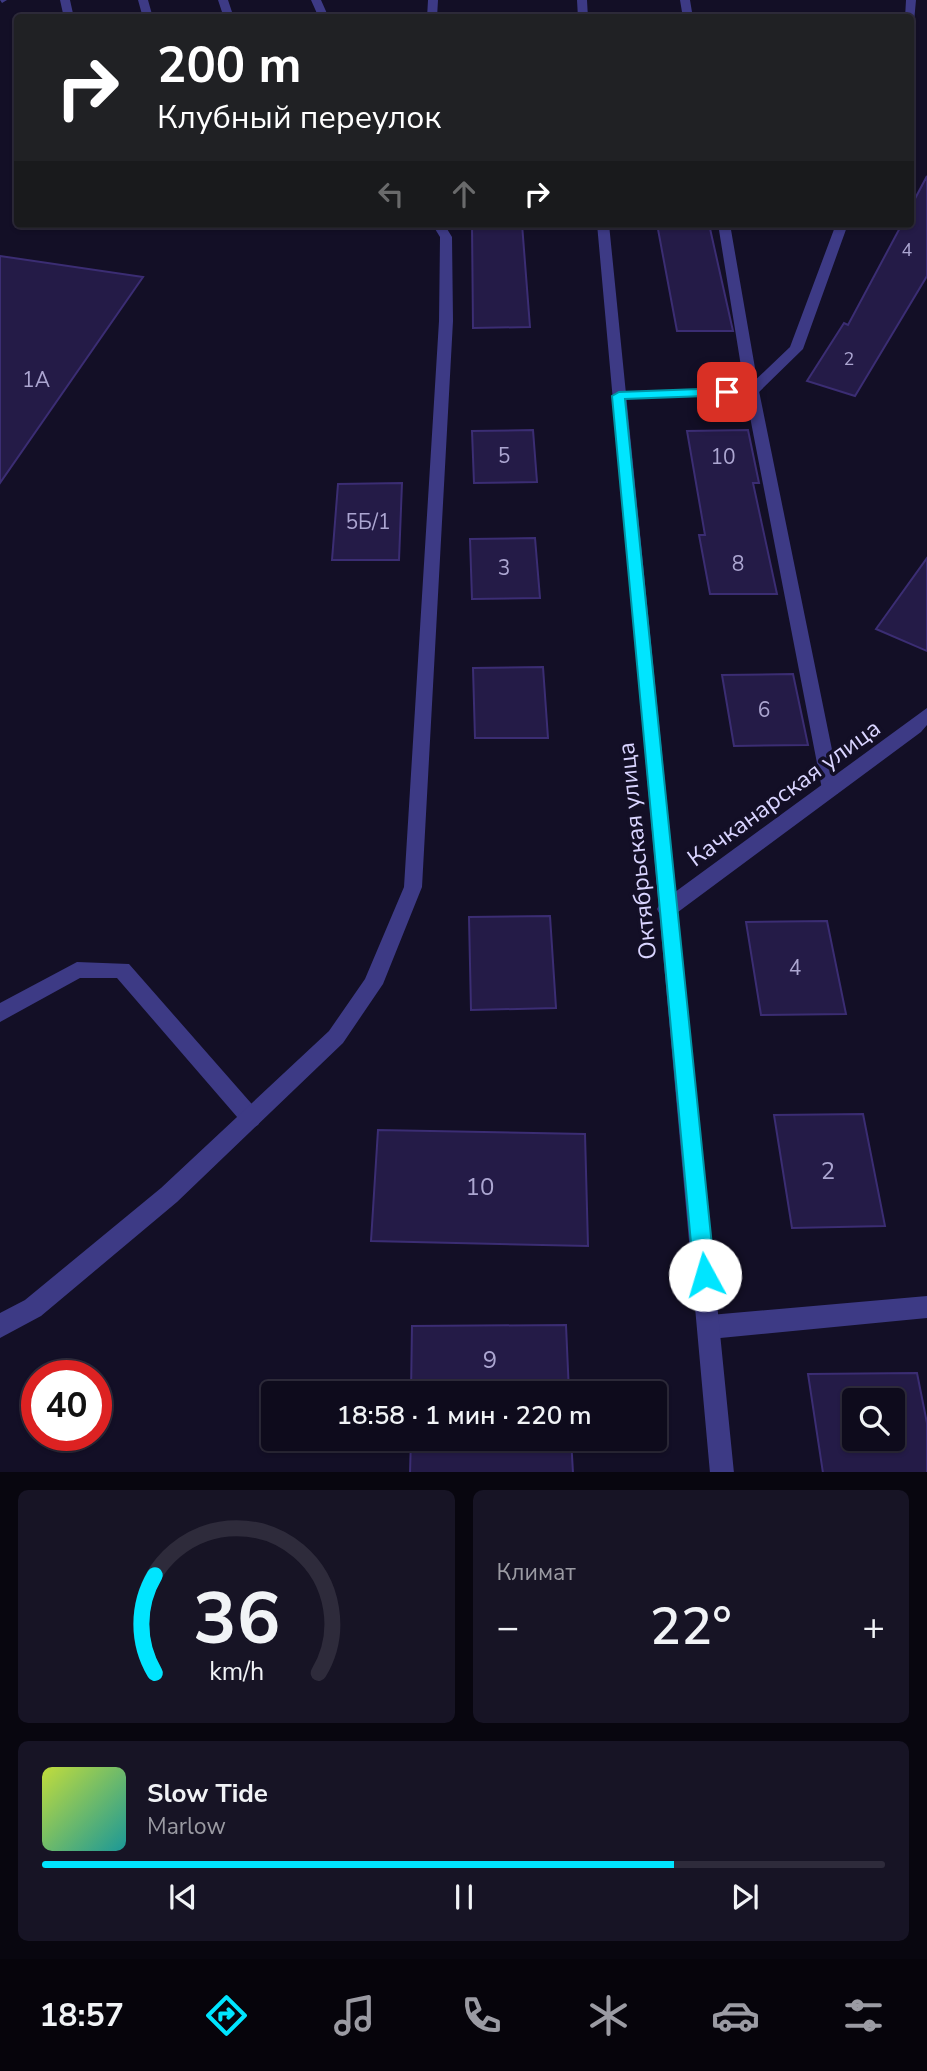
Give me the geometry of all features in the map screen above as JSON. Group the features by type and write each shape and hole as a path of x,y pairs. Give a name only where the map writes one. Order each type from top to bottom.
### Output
{"street":[{"path":"0,1326 33,1308 148,1213 251,1118 343,1027 373,985 413,887 446,321 446,237 440,228"},
{"name":"Октябрьская улица","path":"603,228 722,1472"},
{"path":"725,228 752,391 831,789"},
{"path":"619,396 752,391 796,349 841,228"},
{"name":"Качканарская улица","path":"667,909 915,727 927,714"},
{"path":"0,1013 77,970 122,970 251,1118"},
{"path":"710,1327 927,1307"}],"building":[{"path":"927,176 927,276 855,396 807,381 844,323 848,325 900,228 914,228 914,200"},
{"path":"472,228 522,228 530,327 473,328"},
{"path":"658,228 710,228 733,331 677,331"},
{"path":"0,256 143,277 0,483"},
{"path":"533,430 537,482 474,483 472,431"},
{"path":"748,430 759,483 753,483 777,594 710,594 699,535 705,535 687,431"},
{"path":"402,483 399,560 332,560 338,484"},
{"path":"535,538 540,598 472,599 470,539"},
{"path":"927,558 927,651 876,629"},
{"path":"543,667 548,738 475,738 473,668"},
{"path":"793,674 808,745 734,746 722,675"},
{"path":"550,916 556,1008 471,1010 469,917"},
{"path":"827,921 846,1014 761,1015 746,922"},
{"path":"863,1114 885,1226 792,1228 774,1115"},
{"path":"378,1130 585,1134 588,1246 371,1241"},
{"path":"566,1325 568,1381 411,1381 412,1326"},
{"path":"917,1373 927,1423 927,1472 823,1472 808,1374"},
{"path":"411,1451 572,1451 573,1472 410,1472"}],"route":[{"path":"705,1275 667,909 619,396 727,392"}]}
